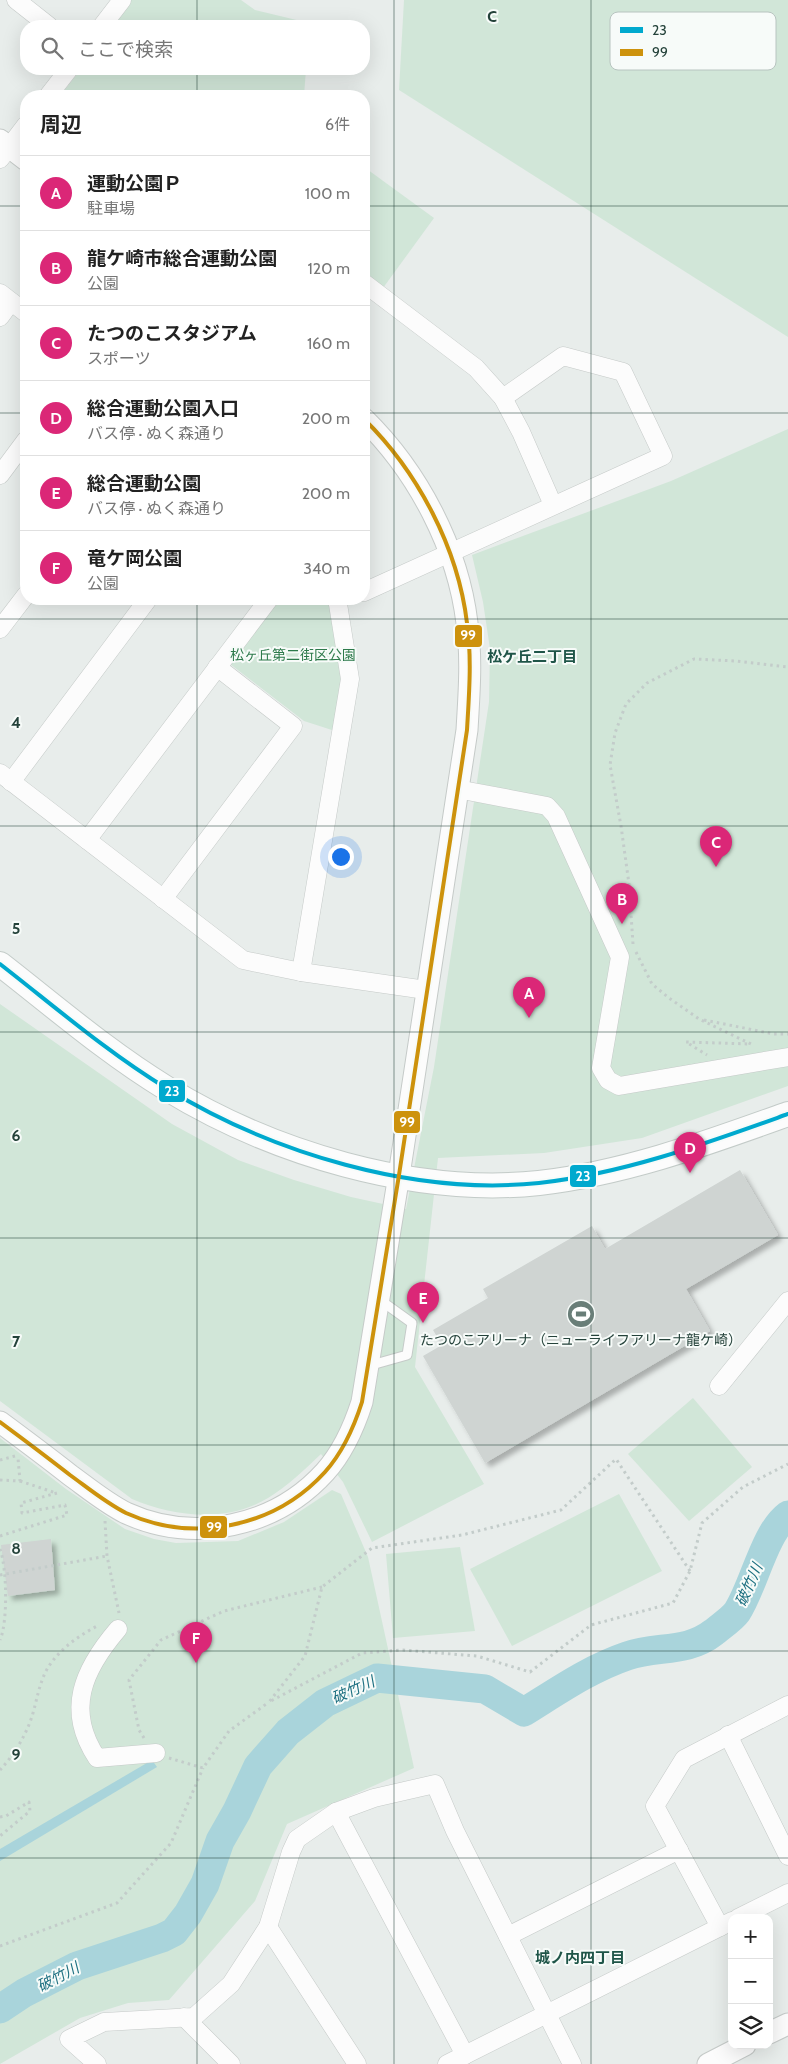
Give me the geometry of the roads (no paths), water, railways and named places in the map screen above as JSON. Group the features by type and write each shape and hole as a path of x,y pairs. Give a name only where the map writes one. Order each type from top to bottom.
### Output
{"main road":[{"path":"0,964 127,1062 200,1108 239,1128 278,1144 344,1164 399,1175 476,1184 540,1182 605,1172 671,1155 788,1114"}],"street":[{"path":"16,0 41,20"},
{"path":"107,20 122,0"},
{"path":"53,90 65,75"},
{"path":"20,131 3,149 20,157"},
{"path":"370,288 476,368 503,398 521,432 553,506"},
{"path":"0,317 6,298 20,308"},
{"path":"370,589 663,456 623,372 563,356 503,398"},
{"path":"0,1422 104,1500 126,1513 147,1521 173,1527 200,1529 222,1527 265,1515 286,1504 306,1490 325,1471 343,1447 355,1424 360,1409 368,1366 399,1175 467,730 470,660 461,586 450,552 431,510 393,452 370,426"},
{"path":"0,475 20,448"},
{"path":"0,629 20,603"},
{"path":"143,605 5,777 243,960 301,972 426,990"},
{"path":"87,840 264,605"},
{"path":"301,972 350,678 342,605"},
{"path":"163,898 293,726 217,666"},
{"path":"457,789 547,806 556,816 620,957 601,1068 608,1080 619,1086 788,1057"},
{"path":"719,1386 788,1302"},
{"path":"117,1620 95,1659 80,1694 80,1718 86,1742 97,1758 156,1753"},
{"path":"447,2064 726,1924 679,1850 655,1806 684,1759 788,1705"},
{"path":"728,1735 788,1856"},
{"path":"97,2064 69,2039 104,2022 194,2017 231,1984 268,1927 291,1852 297,1839 336,1812 374,1798 435,1784 455,1831 572,2064"},
{"path":"336,1812 465,2055"},
{"path":"508,1936 679,1850"},
{"path":"746,1914 788,1893"},
{"path":"268,1927 357,2064"},
{"path":"184,2017 231,2064"},
{"path":"773,2031 788,2024"},
{"path":"708,2064 737,2049"}],"lane":[{"path":"368,1366 407,1355 412,1323 378,1299"}],"water":[{"path":"152,1760 157,1767 0,1861 0,1849"}],"waterway":[{"name":"破竹川","path":"0,2009 24,1993 77,1966 162,1938 174,1932 188,1914 205,1884 220,1841 237,1811 258,1766 288,1732 325,1703 377,1678 485,1689 524,1712 574,1681 613,1661 638,1653 693,1643 714,1632 737,1612 772,1534 788,1515"}],"place":[{"name":"たつのこスタジアム","path":"716,867"},
{"name":"龍ケ崎市総合運動公園","path":"622,924"},
{"name":"運動公園Ｐ","path":"529,1018"},
{"name":"総合運動公園入口","path":"690,1173"},
{"name":"たつのこアリーナ（ニューライフアリーナ龍ケ崎）","path":"581,1314"},
{"name":"総合運動公園","path":"423,1323"},
{"name":"竜ケ岡公園","path":"196,1663"}],"district":[{"name":"松ケ丘二丁目","path":"532,657"},
{"name":"城ノ内四丁目","path":"580,1958"}],"park label":[{"name":"松ヶ丘第二街区公園","path":"293,655"}]}
